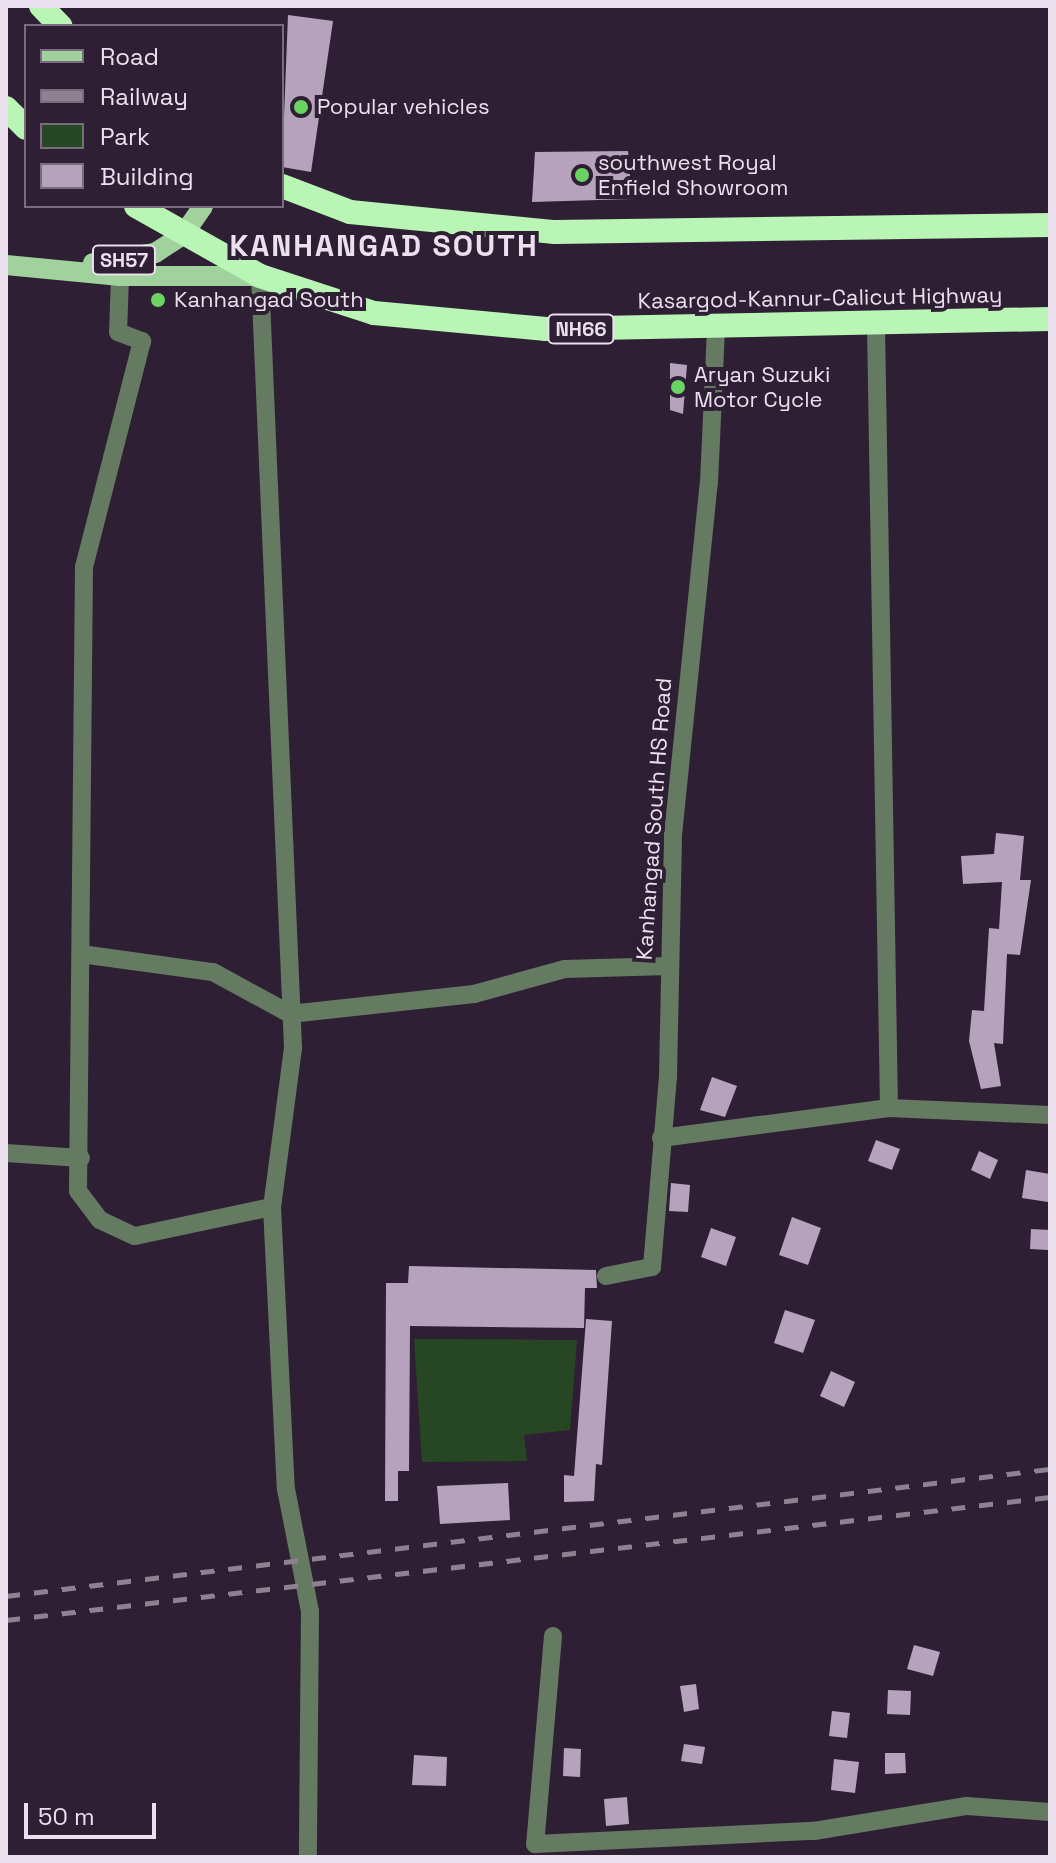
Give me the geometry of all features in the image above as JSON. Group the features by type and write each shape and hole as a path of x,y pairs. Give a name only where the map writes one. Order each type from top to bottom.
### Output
{"highway":[{"path":"41,6 58,24"},
{"path":"6,108 24,126"},
{"path":"284,187 350,212 555,232 1050,225"},
{"name":"Kasargod-Kannur-Calicut Highway","path":"139,208 260,276 374,313 546,329 876,325 1050,319"}],"main road":[{"name":"SH57","path":"15,265 115,262 155,253 183,235 202,208"},
{"name":"SH57","path":"15,265 120,276 260,276"}],"street":[{"path":"120,276 118,332 142,341 84,567 81,1158 78,1191 100,1220 135,1236 272,1207"},
{"path":"260,276 290,1014 289,1106 272,1207 286,1489 310,1611 308,1857"},
{"path":"876,325 889,1108"},
{"name":"Kanhangad South HS Road","path":"606,1276 652,1267 668,966 716,328"},
{"path":"81,954 213,972 290,1014 474,994 565,969 668,966"},
{"path":"661,1138 889,1108 1050,1115"},
{"path":"6,1153 81,1158"},
{"path":"553,1636 535,1844 814,1831 967,1806 1050,1812"}],"green space":[{"path":"414,1339 577,1340 570,1430 524,1435 527,1461 422,1462"}],"building":[{"name":"Popular vehicles","path":"288,15 333,21 311,172 284,167"},
{"name":"southwest Royal Enfield Showroom","path":"628,151 632,199 532,202 535,152"},
{"name":"Aryan Suzuki Motor Cycle","path":"670,363 687,365 683,414 670,410"},
{"path":"996,833 1024,836 1020,880 1031,880 1020,955 1007,954 1003,1044 994,1043 1001,1086 981,1089 969,1041 972,1010 984,1011 989,928 999,929 1002,882 963,884 961,856 994,854"},
{"path":"712,1077 737,1086 725,1117 700,1110"},
{"path":"876,1140 900,1149 892,1170 868,1161"},
{"path":"979,1151 998,1160 990,1179 971,1170"},
{"path":"1026,1170 1050,1174 1048,1202 1022,1198"},
{"path":"671,1183 690,1185 688,1212 669,1211"},
{"path":"792,1217 821,1228 808,1265 779,1255"},
{"path":"711,1228 736,1237 726,1266 701,1257"},
{"path":"1031,1229 1050,1230 1048,1250 1030,1249"},
{"path":"409,1266 596,1270 597,1288 585,1288 584,1328 410,1326 409,1471 398,1471 398,1501 385,1501 386,1283 408,1283"},
{"path":"785,1310 815,1320 803,1353 774,1343"},
{"path":"586,1319 612,1321 602,1465 596,1464 594,1501 564,1502 564,1475 574,1476"},
{"path":"831,1371 855,1382 844,1407 820,1396"},
{"path":"508,1483 510,1520 440,1524 437,1486"},
{"path":"914,1645 940,1652 933,1676 907,1669"},
{"path":"696,1684 699,1709 684,1712 680,1686"},
{"path":"888,1690 911,1691 910,1715 887,1714"},
{"path":"832,1711 850,1713 847,1738 829,1736"},
{"path":"684,1744 705,1747 702,1764 681,1761"},
{"path":"564,1748 581,1749 580,1777 563,1776"},
{"path":"885,1753 905,1753 906,1773 885,1774"},
{"path":"414,1755 447,1757 446,1786 412,1785"},
{"path":"834,1759 859,1762 855,1793 831,1790"},
{"path":"627,1797 629,1824 606,1826 604,1799"}],"railway":[{"path":"6,1596 1050,1469"},
{"path":"6,1620 1050,1497"}],"place":[{"name":"Popular vehicles","path":"301,107"},
{"name":"southwest Royal Enfield Showroom","path":"582,175"},
{"name":"Kanhangad South","path":"158,300"},
{"name":"Aryan Suzuki Motor Cycle","path":"678,387"}],"district":[{"name":"KANHANGAD SOUTH","path":"384,246"}]}
